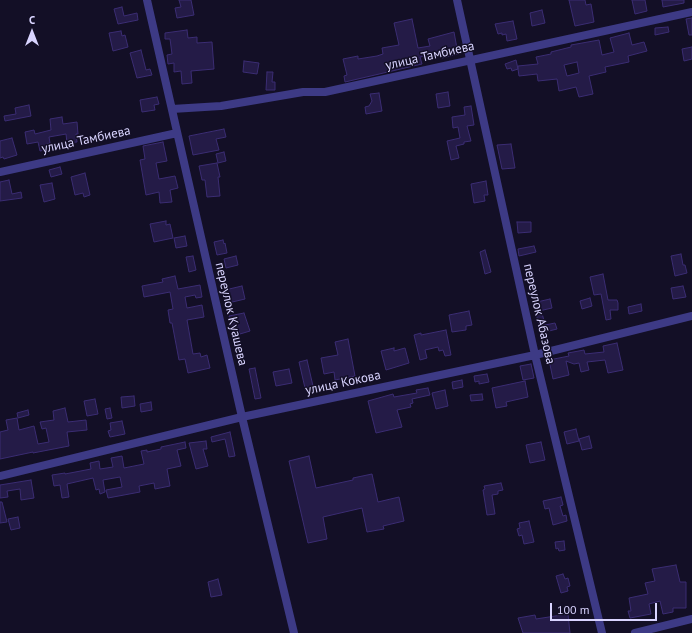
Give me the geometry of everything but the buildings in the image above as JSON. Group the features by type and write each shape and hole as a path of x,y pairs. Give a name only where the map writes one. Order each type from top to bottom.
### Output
{"street":[{"name":"переулок Куашева","path":"147,0 242,417 294,633"},
{"name":"переулок Абазова","path":"457,0 535,355 602,633"},
{"name":"улица Тамбиева","path":"172,109 221,106 303,92 325,92 692,12"},
{"name":"улица Тамбиева","path":"0,172 177,133"},
{"name":"улица Кокова","path":"0,476 242,417 535,355 692,316"},
{"path":"634,633 692,619"}]}
